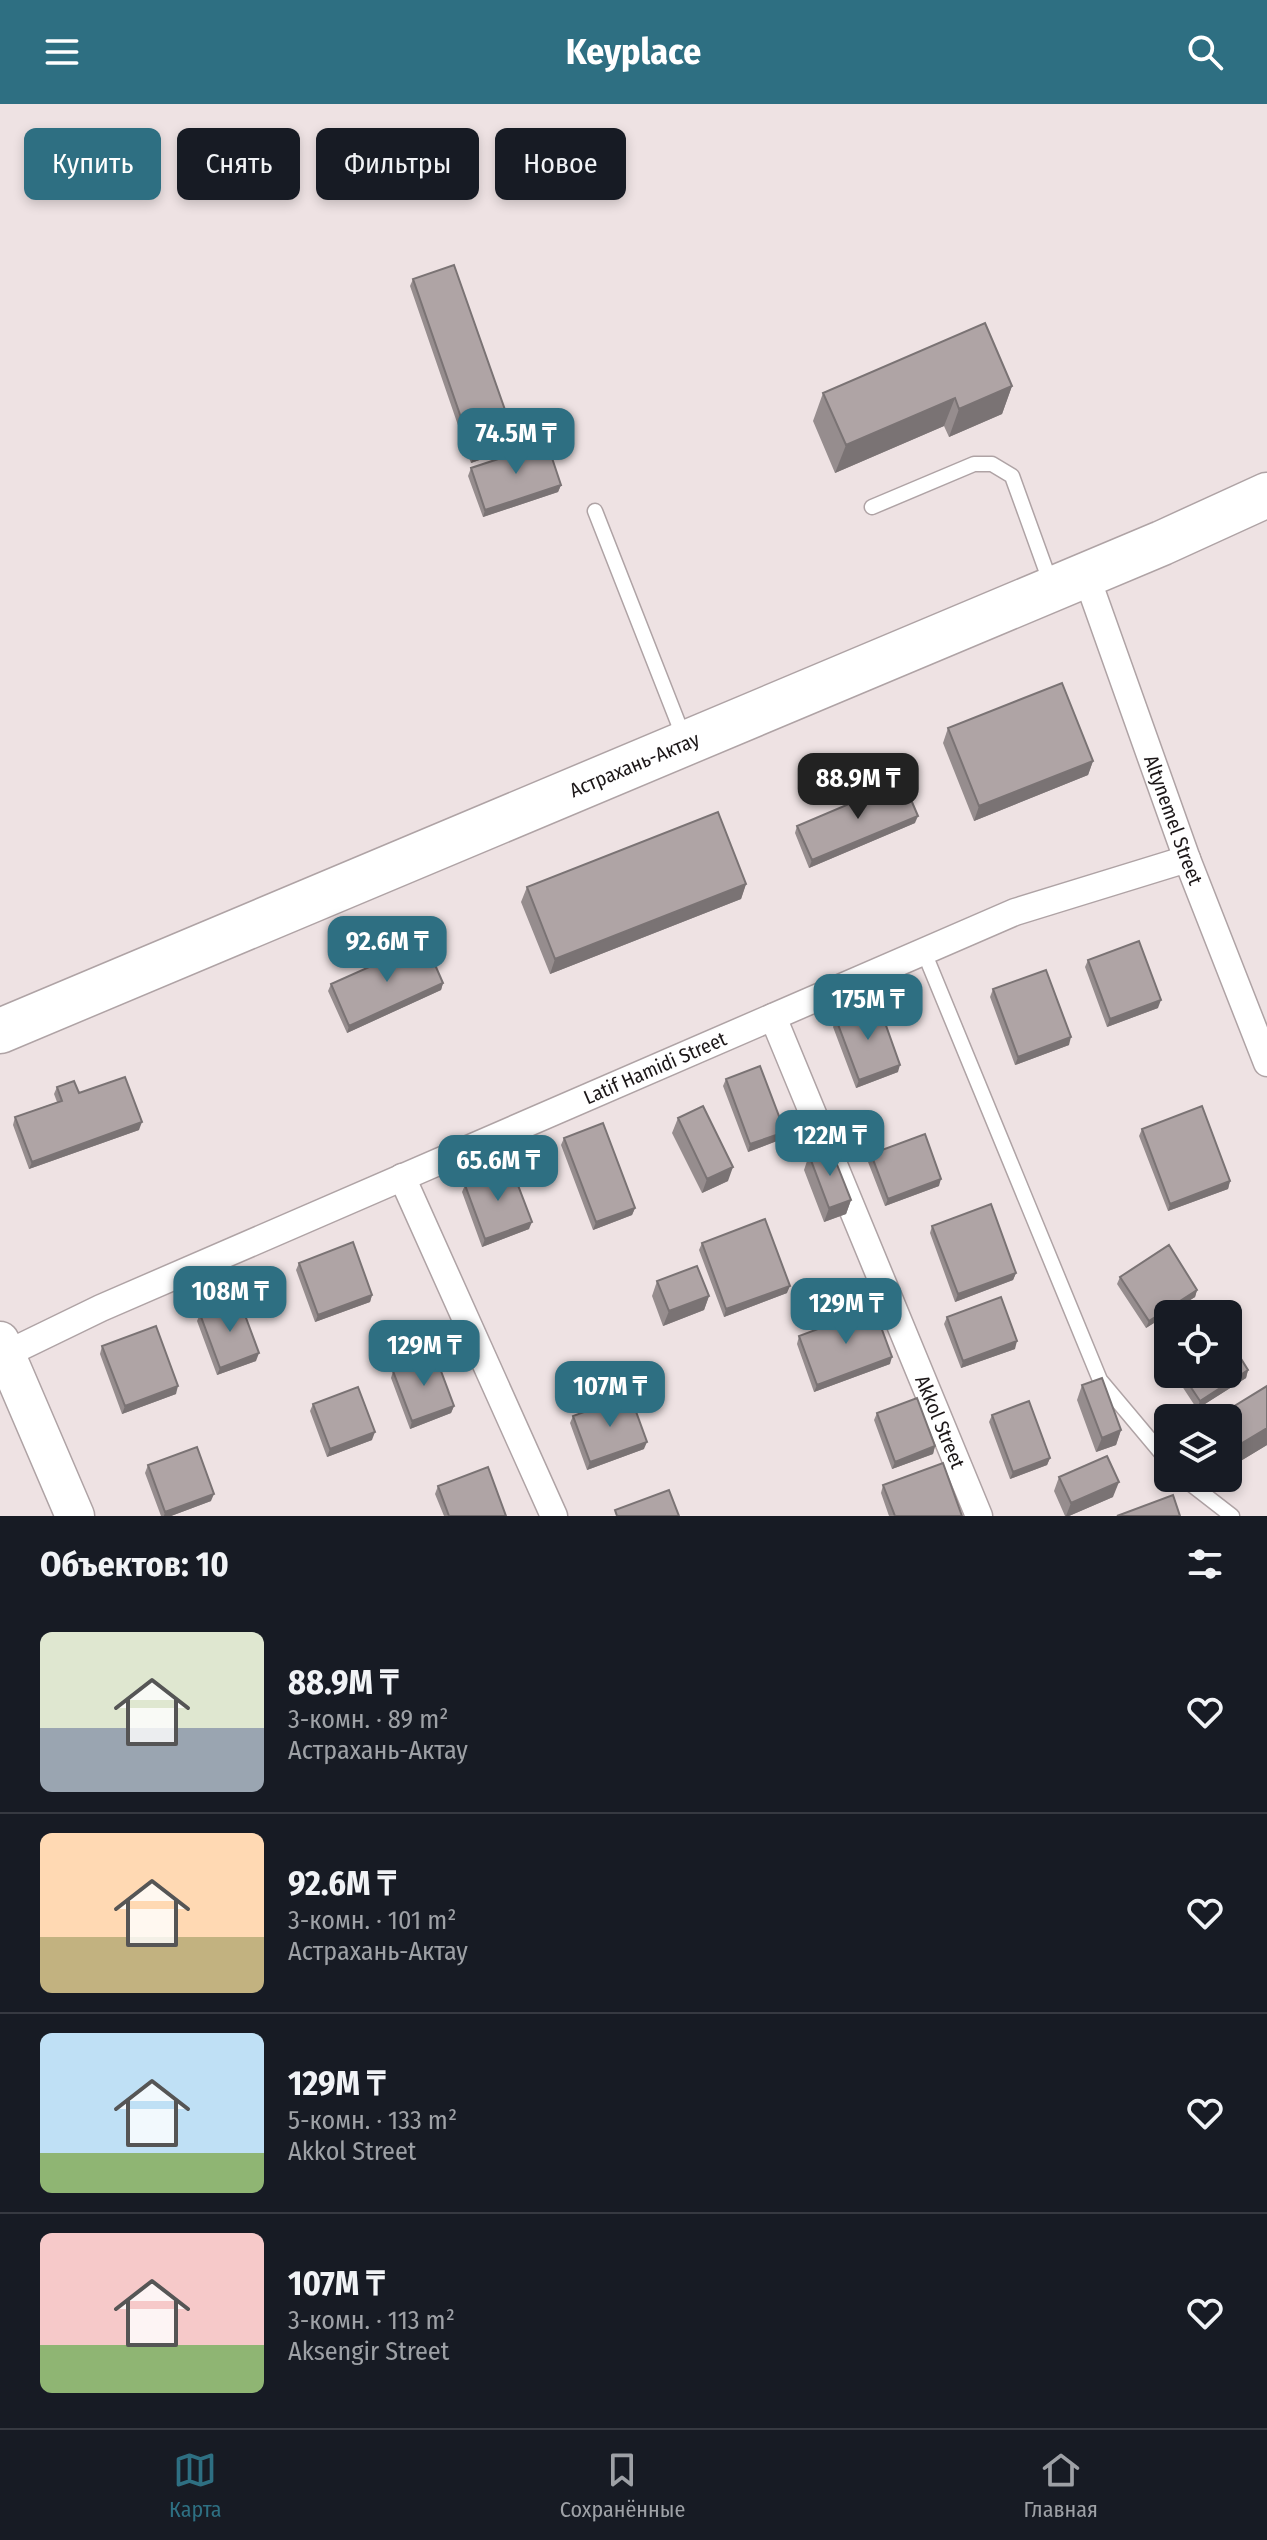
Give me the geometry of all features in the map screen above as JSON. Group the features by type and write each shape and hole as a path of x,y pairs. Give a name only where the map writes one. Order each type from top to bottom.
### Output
{"highway":[{"name":"Астрахань-Актау","path":"0,1031 1070,582 1267,495"},
{"path":"1162,543 1267,518"}],"main road":[{"path":"2,1351 75,1516"}],"street":[{"name":"Altynemel Street","path":"1070,582 1187,859 1267,1063"},
{"name":"Latif Hamidi Street","path":"2,1351 1015,912 1187,859"},
{"name":"Akkol Street","path":"773,1017 979,1516"},
{"path":"402,1177 554,1516"}],"lane":[{"path":"872,507 974,464 992,464 1012,476 1070,582"},
{"path":"595,511 686,743"},
{"path":"924,952 1100,1380 1154,1444"},
{"path":"1201,1492 1232,1516"}],"building":[{"path":"454,265 516,441 474,455 413,279"},
{"path":"985,323 1012,386 959,409 955,398 846,445 823,393"},
{"path":"547,443 561,485 485,510 471,468"},
{"path":"1062,683 1093,761 979,806 948,728"},
{"path":"903,781 918,816 812,860 797,826"},
{"path":"718,812 746,884 555,959 527,887"},
{"path":"1139,941 1161,1000 1110,1019 1088,960"},
{"path":"425,942 443,983 349,1026 331,984"},
{"path":"1046,970 1071,1037 1018,1057 993,989"},
{"path":"878,1003 900,1065 859,1080 836,1019"},
{"path":"760,1066 785,1132 750,1144 726,1079"},
{"path":"125,1077 142,1122 32,1162 15,1117 62,1101 57,1087 74,1081 79,1093"},
{"path":"703,1106 733,1167 707,1179 678,1118"},
{"path":"1202,1106 1230,1181 1170,1204 1142,1129"},
{"path":"603,1123 635,1208 596,1222 564,1138"},
{"path":"925,1134 941,1179 888,1199 871,1154"},
{"path":"830,1147 851,1200 829,1208 809,1155"},
{"path":"511,1167 532,1222 485,1239 465,1185"},
{"path":"991,1204 1016,1273 958,1294 932,1226"},
{"path":"765,1219 790,1286 726,1309 702,1243"},
{"path":"353,1242 372,1295 318,1315 299,1263"},
{"path":"1169,1245 1197,1290 1182,1300 1154,1300 1154,1318 1149,1321 1120,1277"},
{"path":"697,1266 709,1296 669,1311 657,1281"},
{"path":"1001,1297 1017,1341 963,1361 947,1317"},
{"path":"239,1299 259,1353 220,1368 200,1314"},
{"path":"874,1308 892,1357 817,1385 799,1336"},
{"path":"156,1326 178,1386 125,1406 102,1346"},
{"path":"435,1355 454,1406 412,1421 393,1371"},
{"path":"1242,1360 1248,1370 1242,1374"},
{"path":"1102,1378 1121,1430 1102,1438 1082,1385"},
{"path":"1267,1386 1267,1428 1242,1443 1242,1404 1238,1404"},
{"path":"358,1387 375,1432 330,1449 313,1404"},
{"path":"1191,1388 1220,1388 1200,1401"},
{"path":"630,1395 647,1442 590,1462 573,1416"},
{"path":"917,1398 935,1446 895,1462 877,1413"},
{"path":"1029,1401 1050,1458 1013,1472 992,1415"},
{"path":"197,1447 214,1494 165,1512 148,1465"},
{"path":"1107,1456 1119,1482 1071,1503 1059,1477"},
{"path":"943,1463 962,1516 895,1516 883,1485"},
{"path":"488,1467 506,1516 449,1516 438,1486"},
{"path":"669,1490 679,1516 617,1516 615,1510"},
{"path":"1173,1495 1180,1516 1117,1516"}]}
